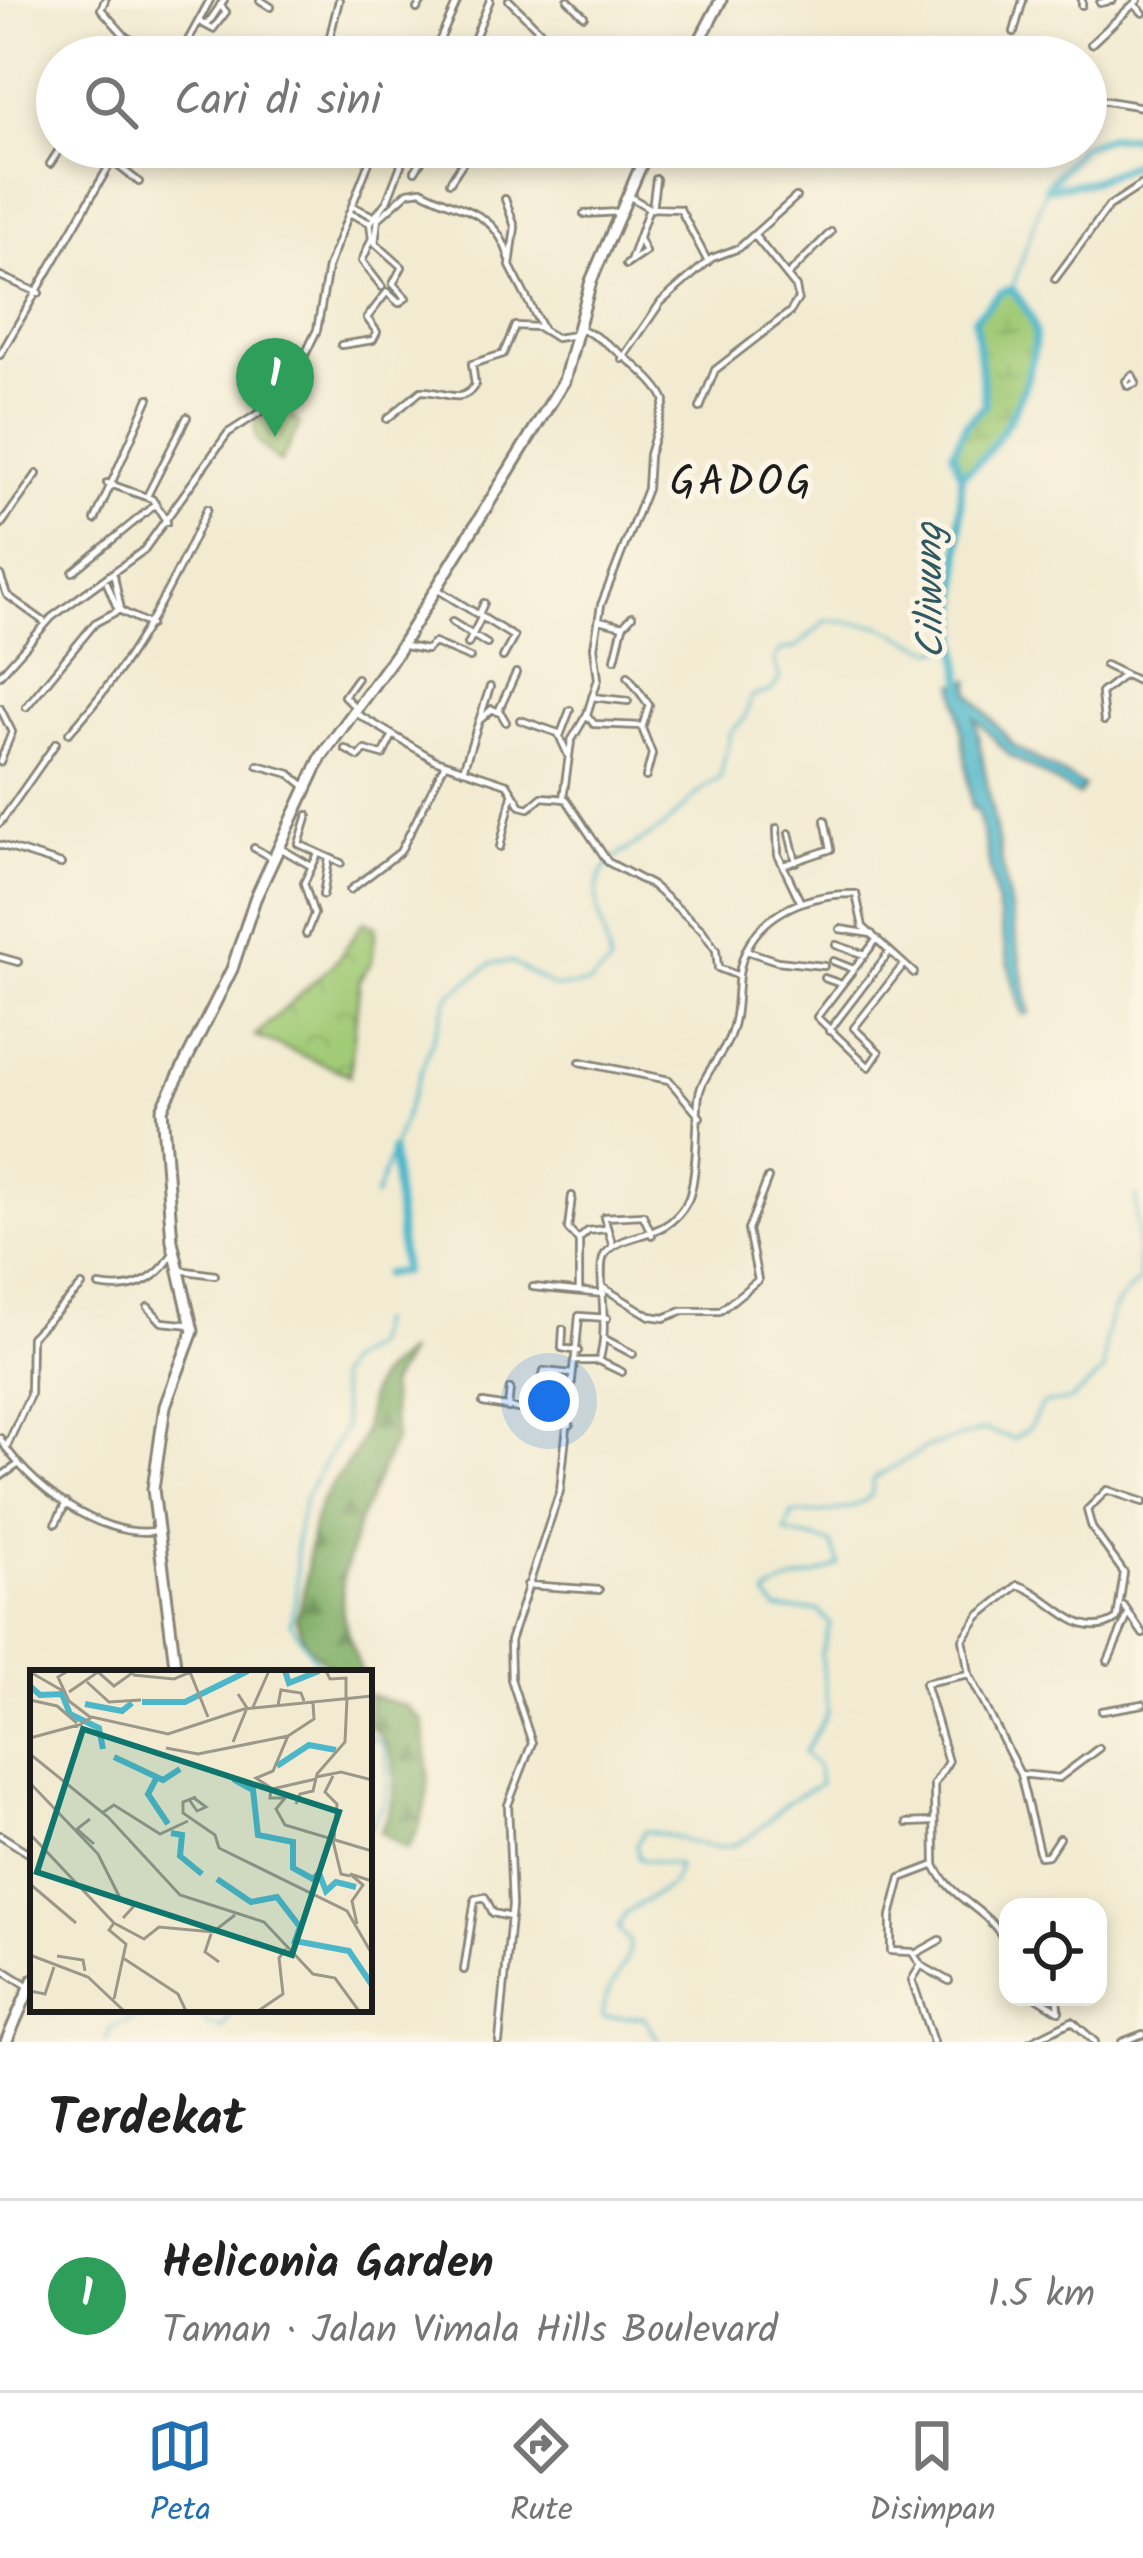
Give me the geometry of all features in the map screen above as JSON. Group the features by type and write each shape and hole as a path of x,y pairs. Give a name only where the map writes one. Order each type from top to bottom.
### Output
{"street":[{"path":"105,0 101,8 110,24 130,36"},
{"path":"194,36 210,0"},
{"path":"260,0 271,7"},
{"path":"330,36 339,0"},
{"path":"417,9 423,0"},
{"path":"442,36 458,0"},
{"path":"478,36 490,0"},
{"path":"509,0 543,36"},
{"path":"568,0 584,16"},
{"path":"702,36 721,0"},
{"path":"1014,32 1022,0"},
{"path":"1100,4 1113,0"},
{"path":"1100,36 1136,2 1143,13"},
{"path":"203,24 213,29 226,12 222,3"},
{"path":"1107,101 1143,107"},
{"path":"0,355 108,168"},
{"path":"123,168 139,182"},
{"path":"0,675 46,622 114,576 167,522 231,430 254,420 279,400 308,355 323,309 328,267 367,168"},
{"path":"382,287 362,264 372,238 373,218 387,201 400,168"},
{"path":"450,182 459,168"},
{"path":"340,863 298,843 307,787 402,645 564,381 619,212 639,168"},
{"path":"628,263 645,252 639,239 656,179"},
{"path":"1055,279 1109,206 1143,184"},
{"path":"341,345 373,340 377,332 367,318 387,292 399,304 406,298 393,284 402,267 375,243 378,219 411,190 422,190 489,221 500,231 543,330"},
{"path":"627,195 650,209 680,209 708,262"},
{"path":"622,358 647,316 708,262 754,235 796,197"},
{"path":"505,199 515,227 516,250 510,260"},
{"path":"350,209 373,218"},
{"path":"584,214 619,212"},
{"path":"788,275 831,232"},
{"path":"700,408 715,370 796,302 798,290 754,235"},
{"path":"0,276 38,293"},
{"path":"387,419 422,391 466,395 475,385 472,364 504,353 511,329 529,326 556,338 577,332 598,335 656,383 665,401 649,455 647,489 598,620 592,697 573,734 563,799 608,862 653,886 702,930 716,950 718,968 739,976"},
{"path":"1132,387 1143,387"},
{"path":"95,520 107,483 149,398"},
{"path":"147,496 187,417"},
{"path":"0,526 37,474"},
{"path":"107,483 147,496 167,522"},
{"path":"73,572 158,505 178,508"},
{"path":"0,508 8,514"},
{"path":"69,733 108,691 150,625 207,508"},
{"path":"0,575 9,597 46,622"},
{"path":"114,576 119,610"},
{"path":"106,582 119,610 150,625"},
{"path":"437,589 514,637 502,657"},
{"path":"468,644 484,603"},
{"path":"26,707 94,622 119,610"},
{"path":"615,659 623,626 632,616"},
{"path":"598,620 623,626"},
{"path":"452,622 487,644"},
{"path":"402,645 426,650 434,643 470,658"},
{"path":"1105,664 1141,681 1143,692"},
{"path":"481,718 500,710 516,673"},
{"path":"628,676 632,688 648,700 642,726 652,754 646,777"},
{"path":"1104,721 1102,693 1124,676"},
{"path":"357,678 344,696 392,737 445,764 507,784 525,808 541,797 563,799"},
{"path":"463,770 465,749 490,687"},
{"path":"592,697 628,701"},
{"path":"0,708 12,732 0,762"},
{"path":"500,710 506,722"},
{"path":"569,758 560,736 570,710"},
{"path":"587,714 594,724 642,726"},
{"path":"520,720 560,736"},
{"path":"346,749 358,758 366,749 383,754 392,737"},
{"path":"0,824 56,743"},
{"path":"350,890 379,872 404,847 445,764"},
{"path":"258,765 290,774 307,787"},
{"path":"500,847 512,795"},
{"path":"176,1670 153,1489 165,1406 190,1346 192,1325 174,1251 162,1109 232,969 276,853 306,814"},
{"path":"784,865 832,848 825,820"},
{"path":"777,828 784,865 800,901"},
{"path":"789,833 796,862"},
{"path":"0,845 61,864"},
{"path":"254,848 311,866"},
{"path":"306,934 314,916 304,889 318,854"},
{"path":"323,895 329,859"},
{"path":"599,1360 608,1318 600,1265 613,1247 666,1228 689,1199 703,1083 733,1028 747,951 771,918 800,901 856,894 860,922 914,973"},
{"path":"840,929 874,937"},
{"path":"874,937 817,1015 871,1066 879,1054 854,1028 904,963"},
{"path":"836,945 865,955"},
{"path":"747,951 777,961 824,966"},
{"path":"829,1030 890,951"},
{"path":"0,957 18,962"},
{"path":"833,961 854,969"},
{"path":"824,978 852,1000"},
{"path":"580,1062 669,1080 700,1117"},
{"path":"533,1287 603,1290 655,1317 728,1306 758,1280 748,1230 768,1178"},
{"path":"572,1196 568,1229 578,1240 579,1292"},
{"path":"613,1247 604,1217 642,1214 652,1235"},
{"path":"578,1240 588,1231 605,1229"},
{"path":"99,1286 118,1289 155,1277 174,1251"},
{"path":"178,1270 215,1275"},
{"path":"6,1448 30,1395 31,1337 82,1286"},
{"path":"148,1307 162,1322 192,1325"},
{"path":"499,2042 511,1916 508,1805 532,1743 509,1658 527,1585 559,1496 579,1316 608,1318"},
{"path":"563,1329 562,1348 622,1372"},
{"path":"605,1339 633,1354"},
{"path":"536,1412 544,1371 572,1374"},
{"path":"508,1409 510,1389"},
{"path":"483,1403 536,1412 570,1425"},
{"path":"0,1438 41,1489 124,1532 155,1531"},
{"path":"0,1478 19,1464"},
{"path":"1059,1838 1048,1855 1040,1856 1020,1774 969,1674 965,1633 1018,1585 1091,1627 1117,1619 1122,1566 1087,1513 1106,1490 1143,1502"},
{"path":"56,1523 66,1503"},
{"path":"527,1585 599,1590"},
{"path":"1122,1601 1143,1634"},
{"path":"1108,1661 1128,1615"},
{"path":"969,1674 925,1683 948,1762 934,1784 935,1865 946,1888 988,1916 999,1933"},
{"path":"1102,1711 1143,1704"},
{"path":"1020,1774 1059,1778 1099,1748"},
{"path":"907,1823 932,1822"},
{"path":"0,1834 30,1854"},
{"path":"935,1865 902,1877 893,1904 890,1949 915,1954 940,1940"},
{"path":"464,1970 475,1899 485,1897 491,1912 511,1916"},
{"path":"915,1954 922,1966 949,1981"},
{"path":"922,1966 912,1980 933,2042"},
{"path":"0,1968 30,1983"},
{"path":"6,2042 30,1985"},
{"path":"1050,2006 1095,2042"},
{"path":"1058,2006 1058,2011"},
{"path":"1030,2042 1072,2021"},
{"path":"1121,2042 1143,2034"}],"green space":[{"path":"1012,289 1035,332 1027,377 1000,434 961,475 957,444 985,404 975,318 1001,292"},
{"path":"277,403 300,424 280,462 257,441 254,422"},
{"path":"364,921 376,926 372,962 360,978 350,1075 255,1036 338,959"},
{"path":"408,1352 389,1386 395,1439 358,1523 343,1578 342,1612 360,1670 334,1670 306,1645 296,1618 314,1522 322,1500 358,1446 373,1386"},
{"path":"372,1696 406,1706 423,1721 426,1803 407,1849 380,1832 391,1804 394,1776 380,1736 372,1728"}],"water":[{"path":"970,680 970,693 1014,746 1084,786 1079,796 1009,755 975,718 1030,1013 1023,1015 977,809 972,809 955,684"}],"waterway":[{"path":"1107,138 1143,137"},
{"path":"1046,188 1089,182 1143,160"},
{"path":"1047,186 1063,168"},
{"name":"Ciliwung","path":"1012,289 1046,188"},
{"name":"Ciliwung","path":"961,475 1000,434 1027,377 1035,332 1012,289 1001,292 975,318 985,405 966,424 953,452 961,475 958,644 964,691"},
{"path":"375,1197 449,995 493,963 511,962 555,988 589,984 610,965 598,909 599,879 613,860 663,827 720,778 730,733 745,718 751,697 771,691 780,679 774,661 780,651 795,648 827,620 880,626 935,651 958,644"},
{"path":"385,1274 403,1272 392,1150"},
{"path":"660,2042 644,2017 602,2017 606,1997 628,1953 630,1942 618,1928 625,1913 673,1884 678,1865 639,1859 636,1845 644,1831 708,1846 733,1845 820,1784 817,1766 804,1753 828,1712 821,1654 830,1624 818,1610 777,1610 766,1596 839,1565 831,1543 785,1532 792,1514 852,1507 871,1496 874,1478 928,1447 985,1430 1014,1439 1030,1427 1042,1404 1071,1400 1104,1371 1113,1310 1139,1282 1136,1196"},
{"path":"321,1670 290,1622 297,1595 296,1538 305,1497 345,1427 337,1377 345,1363 372,1345 377,1321"},
{"path":"372,1737 382,1744 388,1778 385,1799 372,1823"},
{"path":"106,2042 110,2029 148,2012"},
{"path":"201,2012 206,2024 223,2029 232,2012"}],"place":[{"name":"Heliconia Garden","path":"275,437"}],"district":[{"name":"GADOG","path":"742,483"}]}
